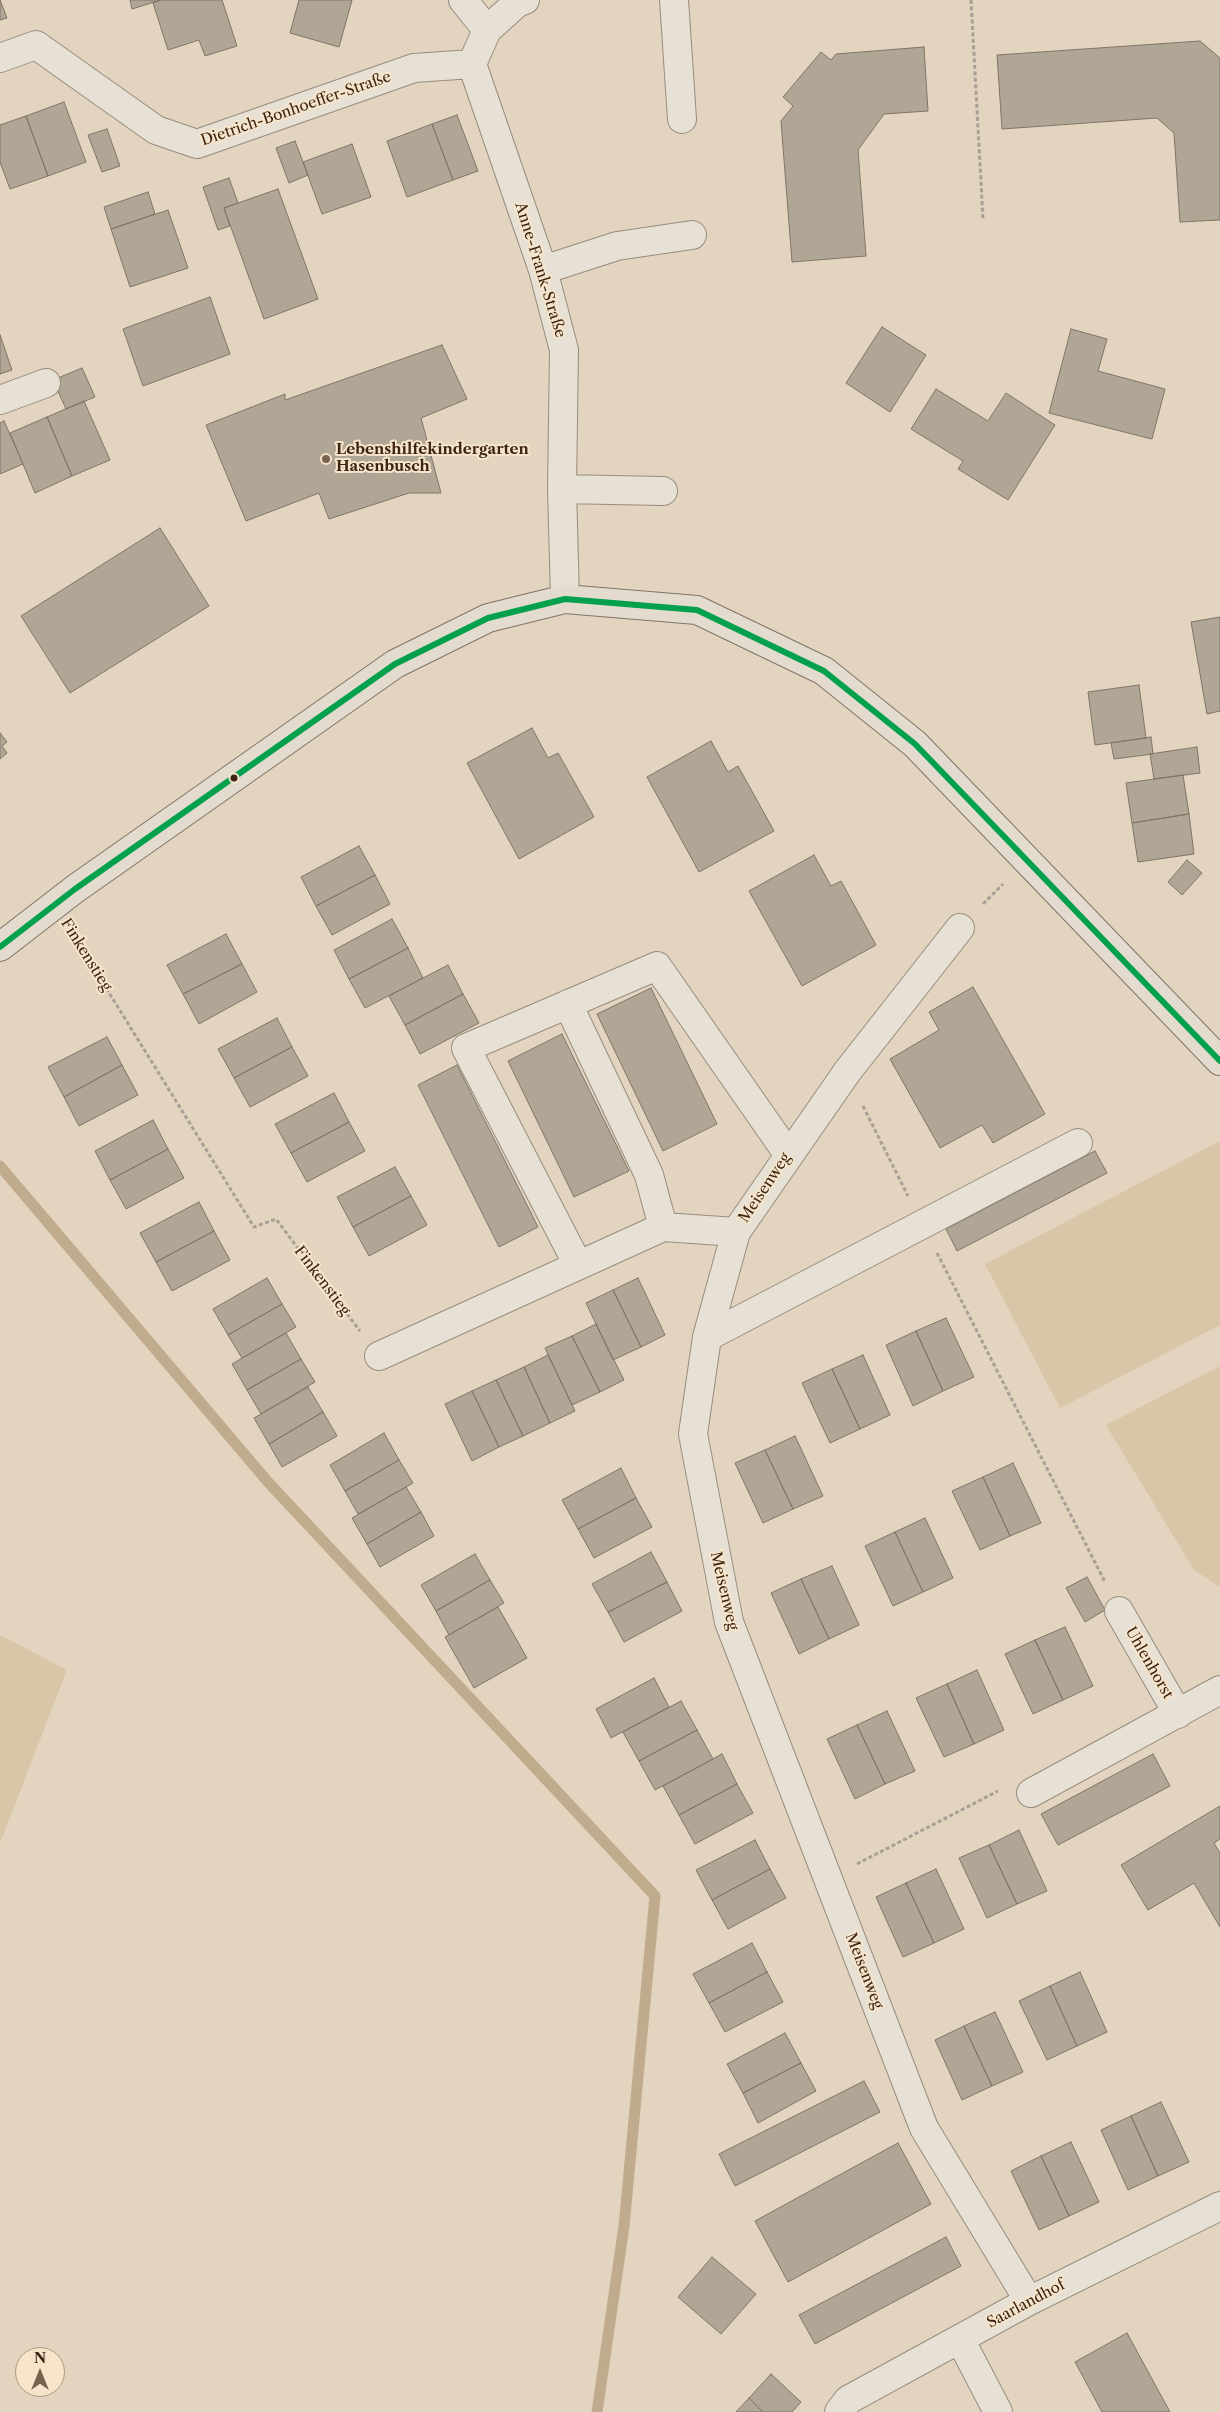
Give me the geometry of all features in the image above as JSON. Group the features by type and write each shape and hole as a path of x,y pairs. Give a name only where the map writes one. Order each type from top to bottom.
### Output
{"main road":[{"path":"0,947 55,905 395,664 488,618 565,599 698,610 824,671 915,744 1220,1061"}],"street":[{"path":"463,0 487,30"},
{"path":"472,64 487,30 517,3 525,0"},
{"path":"674,0 682,119"},
{"name":"Dietrich-Bonhoeffer-Straße","path":"0,58 36,45 156,130 197,144 414,68 472,64"},
{"name":"Anne-Frank-Straße","path":"472,64 543,270 564,350 562,489 565,599"},
{"path":"543,270 617,246 692,235"},
{"path":"0,400 46,383"},
{"path":"562,489 662,491"},
{"name":"Meisenweg","path":"960,928 847,1072 788,1154 736,1232 707,1337 693,1434 729,1622 924,2128 1029,2301"},
{"path":"578,1265 466,1048 657,966 788,1154"},
{"path":"568,1004 649,1175 662,1227"},
{"path":"707,1337 1078,1143"},
{"path":"380,1356 662,1227 736,1232"},
{"name":"Uhlenhorst","path":"1120,1611 1178,1714"},
{"name":"Uhlenhorst","path":"1031,1793 1220,1690"},
{"name":"Saarlandhof","path":"839,2412 848,2400 1029,2301 1220,2206"},
{"path":"960,2339 998,2412"}],"path":[{"path":"971,0 983,219"},
{"path":"960,928 1026,860"},
{"name":"Finkenstieg","path":"55,905 254,1227 276,1219 380,1356"},
{"path":"847,1072 1120,1611"},
{"path":"828,1879 1001,1789"}],"shaded area":[{"path":"1220,1141 1220,1325 1060,1408 985,1264"},
{"path":"1220,1366 1220,1587 1194,1570 1106,1425"},
{"path":"0,1635 67,1670 0,1843"}],"building":[{"path":"0,0 7,18 0,20"},
{"path":"130,0 161,0 132,9"},
{"path":"161,0 222,0 237,46 205,56 199,40 168,50 153,3"},
{"path":"299,0 352,0 339,47 290,33"},
{"path":"1200,41 1220,58 1220,220 1180,222 1174,133 1157,118 1002,129 997,55"},
{"path":"924,47 928,111 884,114 858,150 866,256 792,262 781,121 793,106 783,97 821,52 831,60 836,54"},
{"path":"64,102 86,162 48,176 26,116"},
{"path":"457,115 478,171 453,180 432,124"},
{"path":"26,116 48,176 10,189 0,162 0,125"},
{"path":"432,124 453,180 407,197 387,141"},
{"path":"107,129 120,166 102,172 88,135"},
{"path":"295,141 308,175 289,183 276,148"},
{"path":"352,144 371,197 322,214 303,162"},
{"path":"229,178 238,203 224,208 230,226 218,230 203,187"},
{"path":"278,189 318,299 264,319 224,208"},
{"path":"148,192 155,214 111,229 104,207"},
{"path":"168,210 188,268 130,287 111,229"},
{"path":"210,297 230,354 143,386 123,329"},
{"path":"882,327 926,355 890,412 846,383"},
{"path":"1071,329 1107,339 1098,371 1165,389 1152,439 1049,413"},
{"path":"0,335 12,370 0,374"},
{"name":"Lebenshilfekindergarten Hasenbusch","path":"442,345 467,399 421,418 441,493 409,493 329,519 319,493 246,521 206,425 285,394 285,400"},
{"path":"82,368 95,397 66,409 53,380"},
{"path":"936,389 988,421 1006,393 1055,425 1008,500 958,469 963,461 911,429"},
{"path":"84,401 110,460 72,476 47,417"},
{"path":"47,417 72,476 35,493 10,433"},
{"path":"4,421 23,464 0,474 0,423"},
{"path":"160,528 209,606 70,693 21,616"},
{"path":"1220,617 1220,711 1207,714 1191,622"},
{"path":"1139,685 1146,738 1095,745 1088,692"},
{"path":"532,728 548,758 558,753 594,817 519,859 467,763"},
{"path":"0,733 7,742 2,746 7,753 0,759"},
{"path":"1151,737 1153,754 1114,759 1111,743"},
{"path":"711,741 728,772 738,766 774,831 699,872 647,777"},
{"path":"1197,747 1200,773 1154,779 1150,754"},
{"path":"1183,775 1189,814 1132,823 1126,783"},
{"path":"1189,814 1194,854 1138,862 1132,823"},
{"path":"359,846 375,875 316,906 301,877"},
{"path":"814,855 831,886 841,881 876,945 802,986 749,891"},
{"path":"1187,860 1202,873 1182,895 1168,882"},
{"path":"375,875 390,904 332,935 316,906"},
{"path":"392,919 408,948 349,979 334,950"},
{"path":"226,934 242,964 183,994 167,965"},
{"path":"408,948 423,978 365,1008 349,979"},
{"path":"242,964 257,992 199,1024 183,994"},
{"path":"448,965 463,994 405,1025 389,996"},
{"path":"973,987 1045,1114 993,1143 982,1125 940,1148 890,1059 939,1030 929,1012"},
{"path":"651,988 717,1124 663,1151 597,1014"},
{"path":"463,994 479,1023 420,1054 405,1025"},
{"path":"277,1018 292,1047 234,1078 218,1049"},
{"path":"562,1034 629,1171 574,1197 508,1061"},
{"path":"107,1037 122,1065 64,1097 48,1067"},
{"path":"292,1047 308,1076 250,1107 234,1078"},
{"path":"122,1065 138,1095 79,1126 64,1097"},
{"path":"457,1065 538,1227 499,1247 418,1085"},
{"path":"334,1093 349,1122 291,1153 275,1124"},
{"path":"153,1120 168,1149 110,1180 95,1151"},
{"path":"349,1122 365,1151 307,1182 291,1153"},
{"path":"168,1149 184,1178 126,1209 110,1180"},
{"path":"1095,1151 1107,1173 957,1251 946,1229"},
{"path":"395,1167 411,1196 353,1227 337,1197"},
{"path":"411,1196 427,1225 369,1256 353,1227"},
{"path":"199,1202 214,1231 156,1262 140,1233"},
{"path":"214,1231 230,1260 172,1291 156,1262"},
{"path":"267,1278 282,1304 228,1335 213,1309"},
{"path":"638,1278 665,1335 641,1347 613,1290"},
{"path":"613,1290 641,1347 613,1360 586,1303"},
{"path":"282,1304 296,1327 242,1358 228,1335"},
{"path":"946,1318 974,1377 943,1391 916,1331"},
{"path":"596,1324 624,1380 600,1392 572,1336"},
{"path":"916,1331 943,1391 913,1406 886,1345"},
{"path":"286,1333 301,1359 247,1390 232,1364"},
{"path":"572,1336 600,1392 572,1405 545,1348"},
{"path":"548,1355 575,1411 550,1423 524,1367"},
{"path":"863,1355 890,1415 860,1429 832,1369"},
{"path":"301,1359 315,1382 261,1414 247,1390"},
{"path":"524,1367 550,1423 523,1436 496,1380"},
{"path":"832,1369 860,1429 830,1443 802,1383"},
{"path":"496,1380 523,1436 499,1447 472,1391"},
{"path":"308,1387 323,1412 269,1444 254,1418"},
{"path":"472,1391 499,1447 472,1461 445,1404"},
{"path":"323,1412 337,1436 282,1467 269,1444"},
{"path":"384,1433 399,1460 345,1491 330,1465"},
{"path":"795,1436 823,1496 793,1509 765,1450"},
{"path":"765,1450 793,1509 763,1523 735,1463"},
{"path":"399,1460 413,1483 358,1514 345,1491"},
{"path":"1013,1463 1041,1523 1010,1536 983,1477"},
{"path":"621,1468 636,1498 578,1529 562,1500"},
{"path":"983,1477 1010,1536 980,1550 952,1491"},
{"path":"406,1487 421,1512 367,1544 352,1518"},
{"path":"636,1498 652,1527 594,1558 578,1529"},
{"path":"421,1512 434,1536 380,1567 367,1544"},
{"path":"925,1518 953,1578 923,1592 895,1532"},
{"path":"895,1532 923,1592 893,1606 865,1546"},
{"path":"651,1552 667,1582 608,1612 592,1584"},
{"path":"475,1554 490,1580 436,1611 421,1585"},
{"path":"832,1566 859,1625 829,1639 801,1579"},
{"path":"1087,1577 1105,1610 1085,1622 1066,1588"},
{"path":"801,1579 829,1639 799,1654 771,1593"},
{"path":"490,1580 504,1603 449,1635 436,1611"},
{"path":"667,1582 682,1611 624,1642 608,1612"},
{"path":"498,1607 527,1658 474,1688 445,1637"},
{"path":"1065,1627 1093,1686 1063,1700 1035,1640"},
{"path":"1035,1640 1063,1700 1033,1714 1005,1654"},
{"path":"977,1670 1004,1730 974,1744 947,1684"},
{"path":"654,1678 669,1707 611,1738 596,1709"},
{"path":"947,1684 974,1744 944,1757 916,1698"},
{"path":"681,1701 697,1730 639,1761 623,1732"},
{"path":"887,1711 915,1771 885,1784 857,1725"},
{"path":"857,1725 885,1784 855,1799 827,1739"},
{"path":"697,1730 713,1759 655,1790 639,1761"},
{"path":"722,1754 737,1784 679,1815 663,1786"},
{"path":"1153,1754 1170,1786 1058,1845 1041,1814"},
{"path":"737,1784 753,1813 695,1844 679,1815"},
{"path":"1220,1806 1220,1839 1214,1843 1220,1853 1220,1927 1194,1883 1148,1910 1121,1865"},
{"path":"1019,1830 1047,1891 1017,1904 989,1845"},
{"path":"755,1840 770,1869 712,1900 696,1870"},
{"path":"989,1845 1017,1904 987,1918 959,1858"},
{"path":"770,1869 786,1898 728,1929 712,1900"},
{"path":"936,1869 964,1929 934,1943 906,1883"},
{"path":"906,1883 934,1943 903,1957 876,1897"},
{"path":"752,1943 767,1972 709,2003 693,1974"},
{"path":"767,1972 783,2002 725,2032 709,2003"},
{"path":"1080,1972 1107,2032 1077,2046 1050,1986"},
{"path":"1050,1986 1077,2046 1047,2060 1019,2001"},
{"path":"995,2012 1023,2072 992,2086 964,2026"},
{"path":"964,2026 992,2086 962,2100 935,2040"},
{"path":"785,2033 801,2063 743,2093 727,2064"},
{"path":"801,2063 816,2091 758,2123 743,2093"},
{"path":"864,2081 880,2112 735,2186 719,2154"},
{"path":"1161,2102 1189,2162 1158,2176 1131,2116"},
{"path":"1131,2116 1158,2176 1128,2190 1101,2130"},
{"path":"1071,2142 1099,2202 1069,2216 1041,2156"},
{"path":"898,2143 931,2204 788,2282 755,2221"},
{"path":"1041,2156 1069,2216 1039,2230 1011,2171"},
{"path":"946,2237 961,2266 815,2344 799,2315"},
{"path":"712,2257 756,2294 721,2334 678,2297"},
{"path":"1127,2333 1170,2412 1102,2412 1075,2362"},
{"path":"771,2374 801,2402 792,2412 763,2412 749,2398"},
{"path":"749,2398 763,2412 736,2412"}],"waterway":[{"path":"0,1166 268,1482 655,1896 624,2226 597,2412"}],"transit line":[{"path":"0,947 75,889 395,664 488,618 565,599 697,610 824,671 915,744 1220,1061"}],"place":[{"name":"Lebenshilfekindergarten Hasenbusch","path":"326,459"}]}
